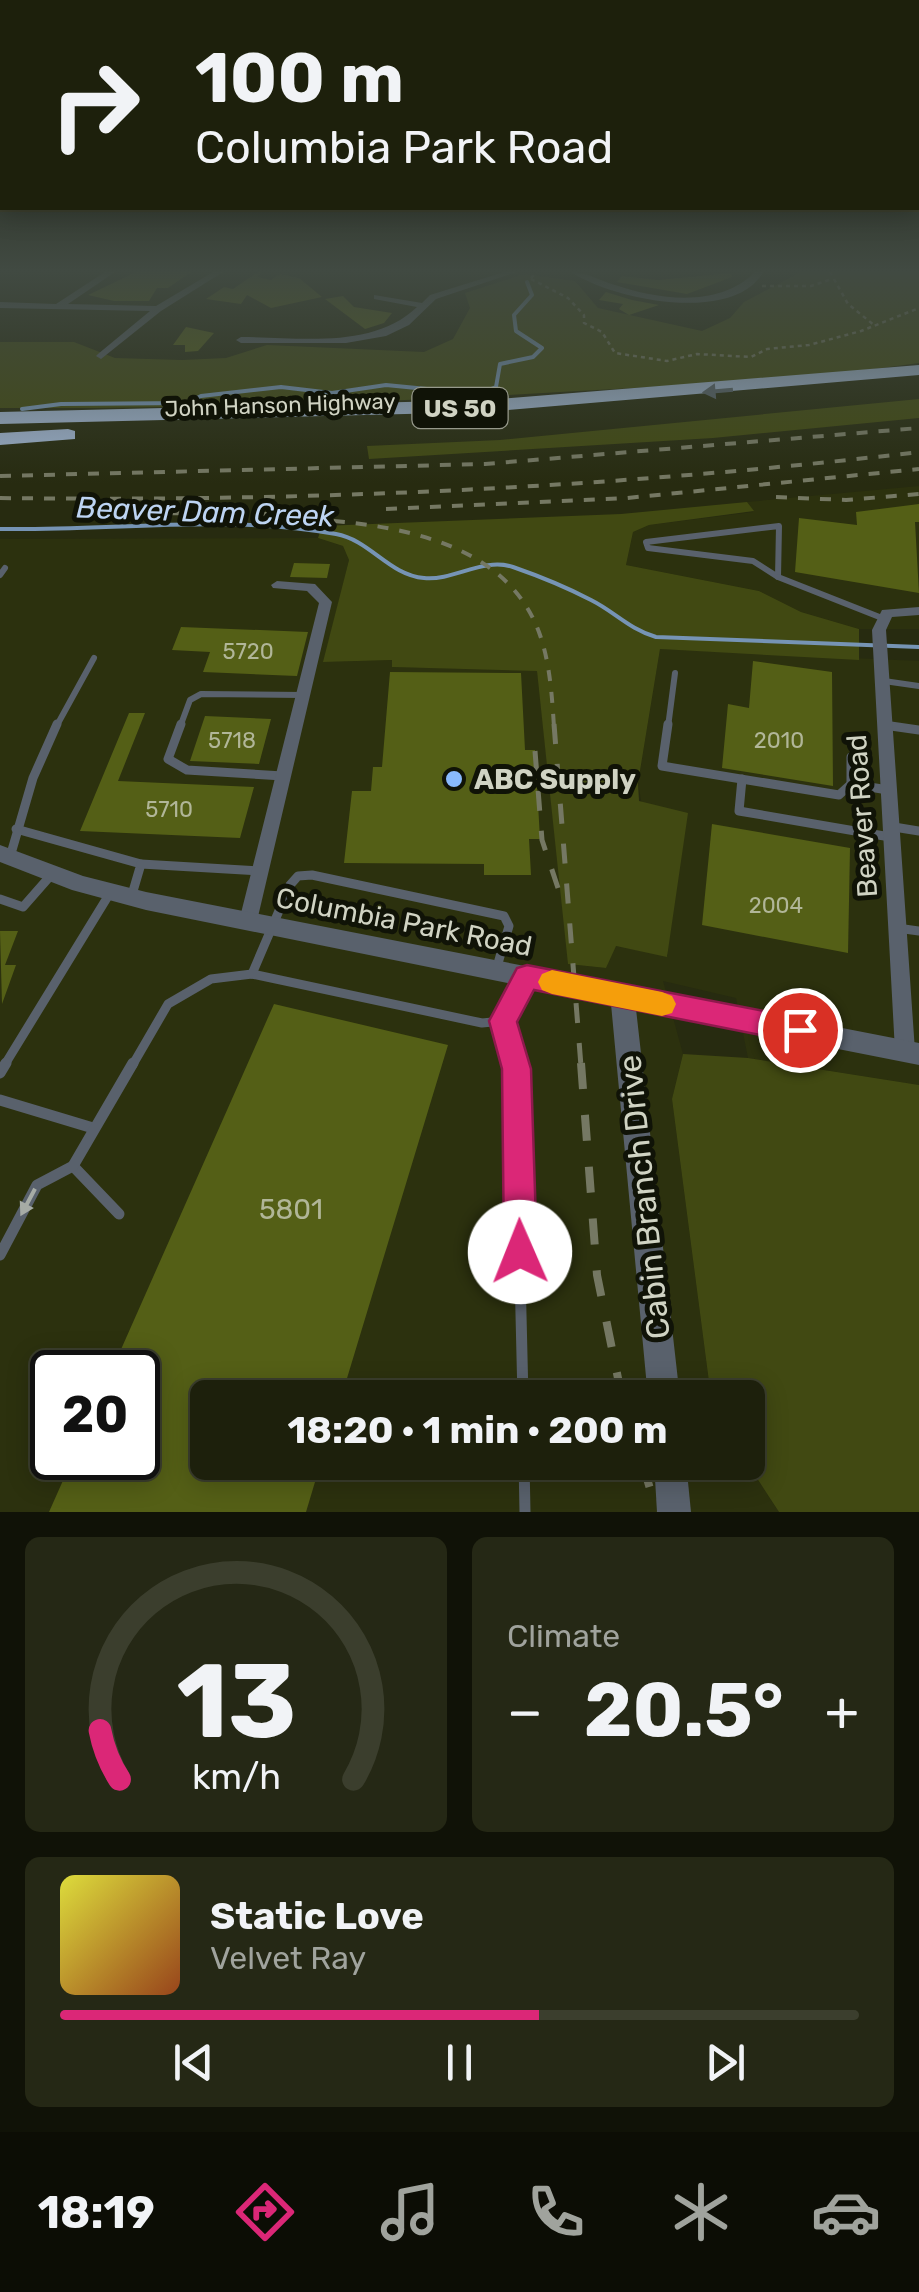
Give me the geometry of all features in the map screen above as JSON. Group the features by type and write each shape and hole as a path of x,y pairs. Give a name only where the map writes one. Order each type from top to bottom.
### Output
{"highway":[{"name":"John Hanson Highway","path":"0,418 486,406 919,370"},
{"name":"John Hanson Highway","path":"0,437 488,423 919,388"}],"street":[{"path":"101,356 117,343"},
{"path":"248,922 326,602 310,587 277,584"},
{"path":"880,624 891,612 919,612"},
{"name":"Beaver Road","path":"880,624 898,928 912,1052"},
{"name":"Columbia Park Road","path":"5,855 120,895 912,1052"},
{"name":"Cabin Branch Drive","path":"623,997 662,1380"},
{"path":"672,1480 675,1511"}],"lane":[{"path":"778,577 779,526 646,542 648,548 753,562 778,577 880,624"},
{"path":"5,855 50,730 94,658"},
{"path":"675,673 662,766 839,795 851,784 851,757"},
{"path":"881,681 919,686"},
{"path":"283,776 188,770 168,759 190,700 201,694 303,695"},
{"path":"884,725 919,730"},
{"path":"742,779 739,811 891,832 919,831"},
{"path":"851,784 888,790"},
{"path":"16,829 141,864 260,871"},
{"path":"0,1073 141,864"},
{"path":"0,899 22,907 52,874"},
{"path":"252,974 290,885 298,876 408,892 504,916 509,926 496,970"},
{"path":"898,928 919,931"},
{"path":"0,1255 37,1186 74,1166 92,1128 168,1004 211,979 252,974 482,1023 503,1021"},
{"path":"523,1380 517,1069 503,1021 527,976"},
{"path":"0,1100 92,1128"},
{"path":"74,1166 119,1214"},
{"path":"524,1480 524,1512"}],"path":[{"path":"609,343 615,353 667,361 697,354 751,357 807,343"}],"shaded area":[{"path":"0,343 75,343 115,358 182,360 226,358 267,345 424,352 445,343 919,343 919,363 749,381 433,399 0,408"},
{"path":"919,399 919,418 713,438 369,459 367,446 500,440"},
{"path":"919,486 919,629 859,629 801,612 759,591 626,565 633,532 649,525 753,512 747,502"},
{"path":"747,502 754,511 649,525 633,532 626,565 759,591 801,612 859,629 859,660 660,649 638,783 639,801 688,813 667,957 616,946 606,968 568,964 537,671 392,667 392,660 323,662 349,560 343,546 318,538 322,526 621,514"},
{"path":"318,538 343,546 349,560 324,662 392,660 393,667 537,670 569,964 606,968 615,946 668,956 638,783 660,649 919,661 919,1085 748,1058 736,998 663,981 683,1054 672,1099 709,1380 190,1380 190,1480 758,1480 779,1512 0,1512 0,539"},
{"path":"683,1054 748,1058 919,1085 919,1512 779,1512 758,1480 765,1480 765,1380 709,1380 672,1099"}],"building":[{"path":"206,343 198,351 185,352 185,345 173,345"},
{"path":"919,504 919,522 915,522 919,593 795,572 799,518 857,525 856,512"},
{"path":"294,563 330,564 327,578 290,577"},
{"path":"181,627 308,632 297,676 203,672 210,652 172,650"},
{"path":"753,661 832,672 833,786 722,768 728,704 749,708"},
{"name":"ABC Supply","path":"390,672 521,673 525,750 535,750 540,839 529,839 531,875 484,875 484,864 344,863 352,791 371,791 373,767 382,767"},
{"path":"129,713 145,713 118,781 254,787 240,838 80,831"},
{"path":"205,716 271,719 259,764 190,761"},
{"path":"712,824 850,848 848,953 702,925"},
{"path":"0,931 18,931 5,965 16,965 2,1004"},
{"path":"274,1004 448,1045 346,1380 190,1380 190,1480 316,1480 306,1512 49,1512 63,1480 160,1480 160,1350 121,1350"}],"waterway":[{"path":"22,409 61,404 187,403 201,396 281,387 332,393 386,385 478,394 496,387 500,364 533,357 542,348 534,343"},
{"name":"Beaver Dam Creek","path":"0,529 211,524 295,528 348,537 400,571 424,578 491,565 513,567 582,595 656,637 919,647"}],"railway":[{"path":"0,476 485,464 919,428"},
{"path":"0,498 230,498 460,490 690,475 919,452"},
{"path":"386,509 627,498 919,469"},
{"path":"776,497 846,500 919,494"},
{"path":"126,513 281,514"},
{"path":"268,517 345,522 426,537 463,552 495,572 522,599 540,635 554,727"},
{"path":"554,724 581,1066"},
{"path":"535,751 542,840 558,888"},
{"path":"581,1063 597,1275 618,1380"},
{"path":"647,1480 657,1512"}],"slow traffic":[{"path":"552,982 662,1004"}],"place":[{"name":"ABC Supply","path":"454,779"}],"route":[{"path":"520,1252 517,1069 503,1021 527,976 800,1030"}]}
